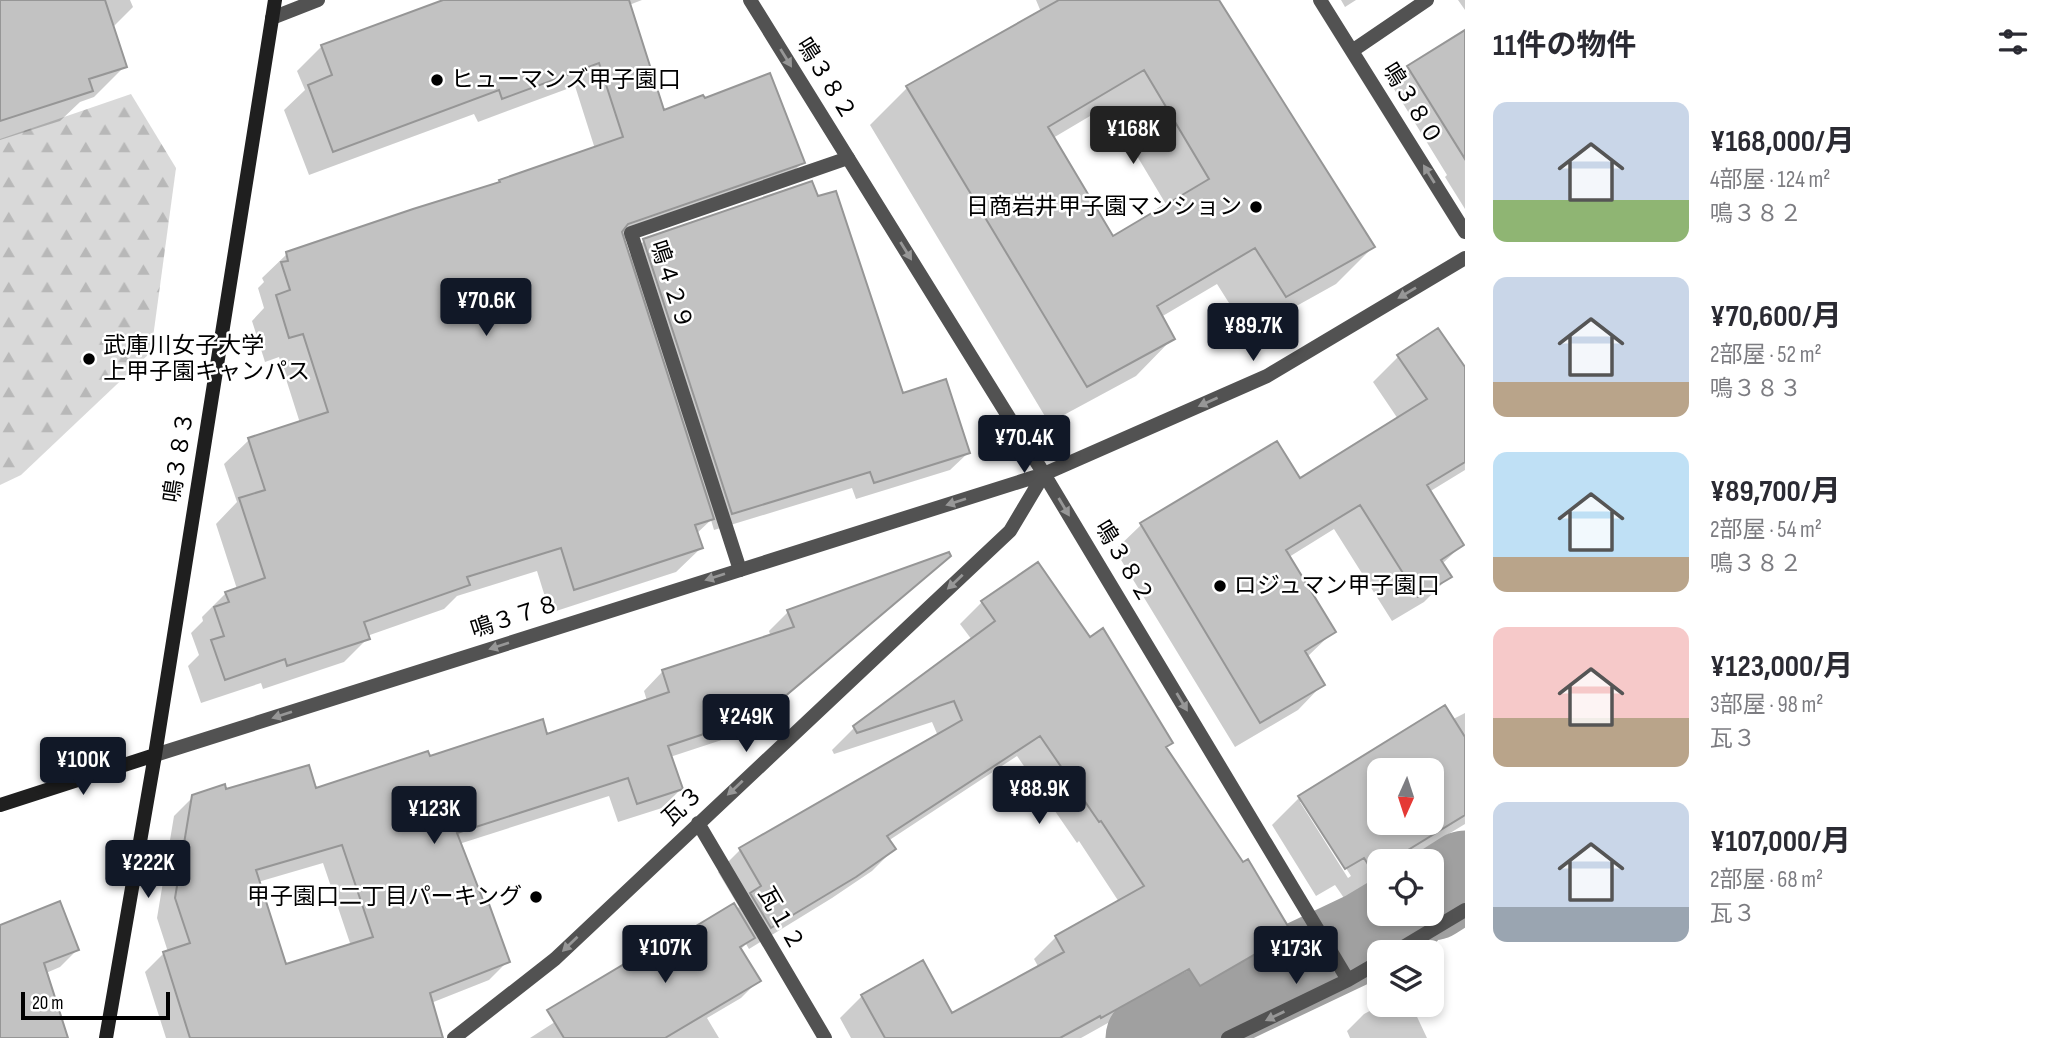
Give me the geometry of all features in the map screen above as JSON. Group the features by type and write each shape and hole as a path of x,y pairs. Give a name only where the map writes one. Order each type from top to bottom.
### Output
{"street":[{"name":"鳴３８３","path":"106,1038 155,755 275,0"},
{"path":"272,18 318,0"},
{"name":"鳴３８２","path":"750,0 1044,474 1348,980"},
{"name":"鳴３８０","path":"1320,0 1465,232"},
{"path":"1352,51 1427,0"},
{"name":"鳴４２９","path":"740,570 631,233 848,158"},
{"name":"鳴３７８","path":"0,805 1044,474 1267,376 1465,257"},
{"name":"瓦３","path":"454,1038 555,959 1010,531 1044,474"},
{"name":"瓦１２","path":"698,823 825,1038"},
{"path":"1415,940 1465,910"},
{"path":"1228,1038 1367,969"}],"green space":[{"path":"131,94 176,168 151,352 21,475 0,485 0,139"}],"building":[{"path":"0,0 105,0 127,67 89,79 93,91 0,121"},
{"path":"443,0 629,0 664,110 703,95 705,98 770,73 805,163 628,224 622,232 714,519 695,525 703,548 574,590 561,548 467,577 470,585 364,622 370,639 287,666 285,659 225,680 211,640 224,636 214,607 229,602 225,592 265,578 239,498 265,490 248,438 328,412 303,334 289,338 276,295 290,290 281,262 288,261 286,252 500,182 499,180 623,137 599,63 502,99 499,90 333,152 308,85 332,75 321,45"},
{"name":"日商岩井甲子園マンション","path":"1059,0 1219,0 1375,247 1286,297 1255,248 1157,306 1175,339 1087,387 906,86","holes":["1144,70 1209,179 1113,236 1048,127"]},
{"path":"1465,30 1465,159 1407,66"},
{"path":"812,181 818,196 836,191 903,393 946,379 970,453 874,483 870,472 732,514 643,239"},
{"path":"1438,328 1465,367 1465,462 1427,485 1464,545 1441,560 1452,577 1418,597 1360,505 1286,550 1336,632 1305,651 1325,685 1260,723 1140,523 1277,441 1300,478 1427,399 1397,355"},
{"path":"949,552 951,556 764,714 668,746 683,789 637,804 628,778 457,833 485,905 489,904 510,962 430,993 443,1038 190,1038 163,952 190,943 175,898 192,795 225,784 226,789 309,765 316,788 428,751 430,756 543,719 547,734 669,692 662,670 794,627 787,610","holes":["342,845 373,937 286,964 256,870"]},
{"path":"1038,562 1090,637 1103,628 1173,743 1166,747 1243,862 1248,859 1292,933 1200,986 1189,969 1060,1038 885,1038 861,995 923,960 952,1013 1064,952 1055,936 1144,886 1040,736 887,836 896,849 856,877 771,928 750,893 761,886 739,848 962,720 954,701 857,733 853,726 995,621 981,601"},
{"path":"1445,705 1465,737 1465,815 1444,828 1444,758 1367,758 1367,835 1432,835 1410,849 1367,849 1367,863 1364,858 1345,869 1298,796"},
{"path":"60,901 79,950 44,963 68,1038 0,1038 0,925"},
{"path":"734,903 755,938 740,947 761,981 665,1038 564,1038 547,1010 626,963 628,967"}],"waterway":[{"path":"1444,888 1465,875"},
{"path":"1150,1038 1382,926"}],"place":[{"name":"ヒューマンズ甲子園口","path":"437,80"},
{"name":"日商岩井甲子園マンション","path":"1256,207"},
{"name":"武庫川女子大学 上甲子園キャンパス","path":"89,359"},
{"name":"ロジュマン甲子園口","path":"1220,586"},
{"name":"甲子園口二丁目パーキング","path":"536,897"}]}
